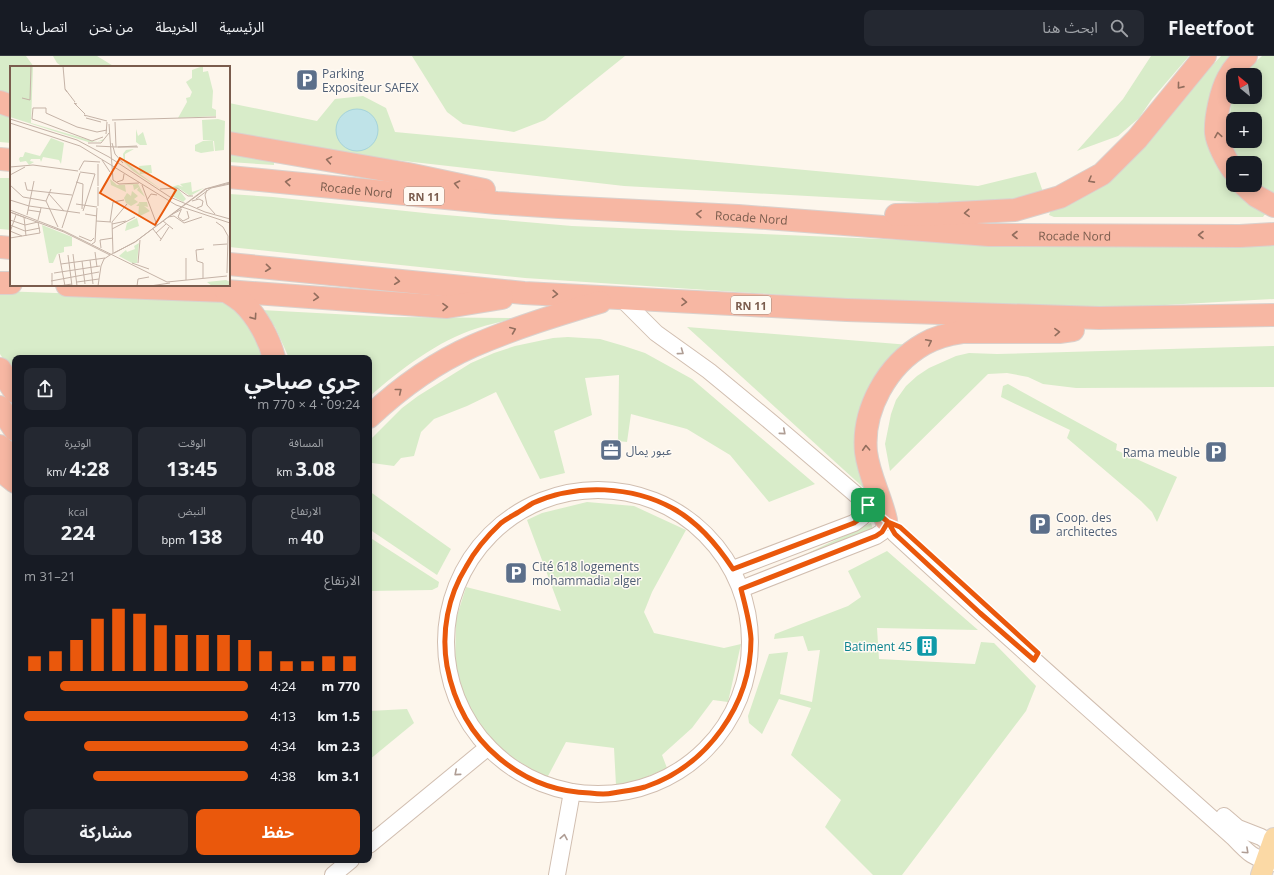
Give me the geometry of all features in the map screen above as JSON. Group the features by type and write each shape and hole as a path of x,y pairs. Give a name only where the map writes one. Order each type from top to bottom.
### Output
{"highway":[{"path":"738,216 939,214 1015,210 1060,197 1102,174 1137,139 1205,56"},
{"path":"1226,157 1216,134 1221,98 1228,78 1246,56"},
{"path":"0,102 10,106"},
{"path":"230,144 401,172 488,191 619,210"},
{"name":"Rocade Nord","path":"230,177 497,203 738,216 989,234 1240,236 1274,234"},
{"path":"1252,192 1274,206"},
{"path":"0,247 10,248"},
{"name":"RN 11","path":"230,264 524,293 847,310 1099,318 1274,315"},
{"path":"0,282 10,283"},
{"path":"94,286 226,291 447,307 489,301 524,293"},
{"path":"226,291 242,302 252,313 264,331 273,355"},
{"path":"372,414 416,378 472,346 524,326 618,298"},
{"path":"887,521 868,463 866,437 868,423 876,396 883,384 901,362 924,344 949,334 962,332 1070,331 1099,318"},
{"path":"0,368 12,387"},
{"path":"0,406 12,425"},
{"path":"0,446 12,456"},
{"path":"0,470 12,480"}],"street":[{"path":"618,298 656,333 709,371 887,521 900,527 1036,656 1238,828 1261,837 1270,854"},
{"path":"605,489 641,495 674,509 700,528 722,552 733,569 741,589 750,626 751,640 746,681 739,700 730,718 707,748 679,771 645,787 609,794 572,792 540,784 512,768 487,748 465,719 451,686 445,651 446,629 447,614 458,580 477,548 502,522 534,503 568,492 605,489"},
{"path":"733,569 854,523 862,517 868,505"},
{"path":"741,589 876,536 882,532 887,521"},
{"path":"372,843 487,748"},
{"path":"557,875 572,792"},
{"path":"333,875 347,863"}],"green space":[{"path":"0,56 26,56 33,66 10,66 10,99 0,96"},
{"path":"53,56 97,56 113,66 62,66 57,63"},
{"path":"412,56 625,56 545,120 514,132 463,124 447,112"},
{"path":"1151,56 1189,56 1152,99 1139,118 1118,136 1077,151 1123,99"},
{"path":"1221,56 1236,56 1233,68 1226,68 1226,91 1210,148 1221,172 1226,178 1226,192 1239,192 1266,213 1263,217 1054,217 1049,215 1051,210 1144,144 1170,116 1198,81"},
{"path":"1262,56 1274,56 1274,196 1262,187 1262,156 1237,156 1234,148 1262,148 1262,112 1230,112 1231,104 1262,104 1262,68 1249,68"},
{"path":"363,96 386,108 395,132 978,186 1036,172 1043,192 990,206 624,186 351,155 230,133 230,103 317,121 335,99"},
{"path":"0,111 10,114 10,143 0,142"},
{"path":"230,154 274,161 274,165 230,162"},
{"path":"0,178 10,178 10,230 0,229"},
{"path":"230,194 572,226 1001,244 1274,242 1274,299 1112,308 992,307 525,278 230,247"},
{"path":"0,291 223,299 246,318 267,355 12,355 12,372 0,354"},
{"path":"261,310 391,317 517,318 478,328 448,340 407,366 372,394 372,355 288,355 275,327"},
{"path":"687,327 910,345 877,381 866,490"},
{"path":"568,337 600,339 624,346 645,353 692,379 815,484 769,502 730,455 687,429 631,414 627,442 618,441 619,375 585,378 592,415 554,431 565,473 540,479 496,392 467,406 434,419 421,432 414,456 401,458 394,466 372,463 372,438 402,408 418,396 471,363 494,353 515,346 553,338"},
{"path":"1274,346 1274,387 1076,388 1043,384 1028,377 1007,373 988,374 890,471 885,444 891,414 896,400 906,386 917,376 929,368 956,356 969,353 997,354"},
{"path":"1008,384 1117,444 1116,450 1177,477 1157,522 1152,512 1141,501 1067,438 1070,430 1001,397 1003,386"},
{"path":"372,493 451,549 437,575 372,531"},
{"path":"587,502 634,506 686,530 652,592 644,612 654,633 724,648 741,644 728,702 713,700 692,728 662,755 667,768 633,783 616,785 614,748 566,742 547,778 499,750 470,712 455,666 456,619 466,587 561,611 527,520 542,513"},
{"path":"871,523 873,529 745,583"},
{"path":"372,539 439,582 438,587 432,590 372,591"},
{"path":"887,551 978,630 877,628 879,659 975,664 981,642 994,643 1036,686 1026,711 902,875 873,875 825,827 841,800 791,755 811,708 779,699 762,734 749,723 748,716 769,654 788,652 780,694 812,702 820,650 808,651 803,636 774,639 775,634 848,606 861,597 848,571"},
{"path":"407,709 414,723 372,758 372,711"}],"water":[{"path":"357,109 372,115 378,130 372,145 357,151 342,145 336,130 342,115"}],"place":[{"name":"Parking Expositeur SAFEX","path":"307,80"},
{"name":"عبور يمال","path":"611,450"},
{"name":"Rama meuble","path":"1216,452"},
{"name":"Coop. des architectes","path":"1040,524"},
{"name":"Cité 618 logements mohammadia alger","path":"516,573"},
{"name":"Batiment 45","path":"927,646"}],"route":[{"path":"868,505 859,521 733,569 722,552 700,528 674,509 641,495 605,489 568,492 534,503 502,522 477,548 458,580 447,614 445,651 451,686 465,719 487,748 512,768 540,784 572,792 609,794 645,787 679,771 707,748 730,718 739,700 746,681 751,640 750,626 741,589 876,536 882,532 888,522 895,534 980,613 1034,660 1038,653 898,525 888,522 868,505"}]}
